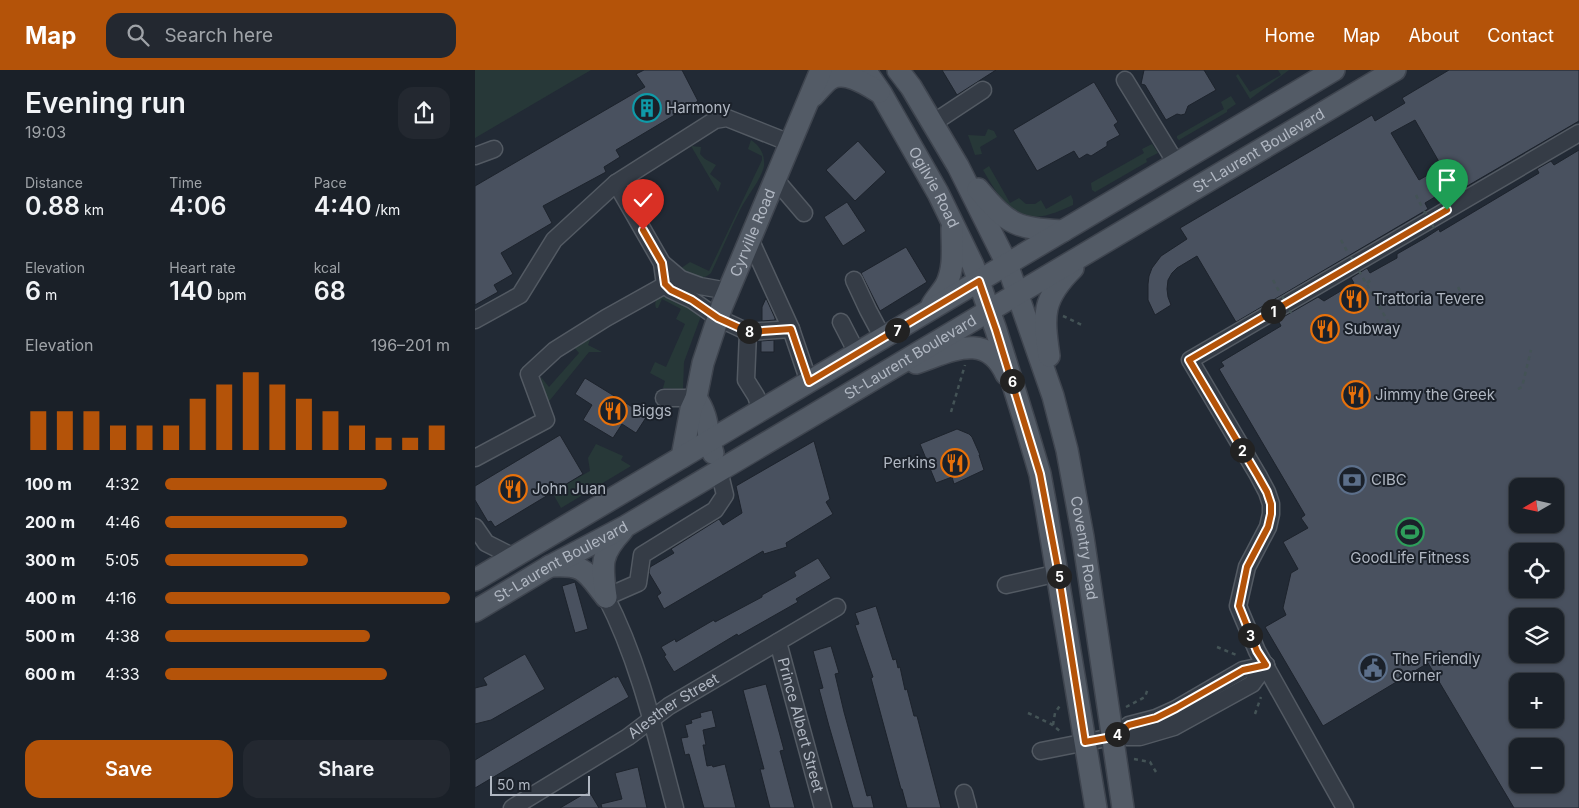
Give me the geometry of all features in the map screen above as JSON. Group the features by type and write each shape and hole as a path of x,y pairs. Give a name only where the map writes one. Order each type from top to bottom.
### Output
{"main road":[{"name":"Ogilvie Road","path":"865,70 881,93 939,193 979,281 989,311"},
{"name":"Ogilvie Road","path":"899,70 958,166 1007,264 1019,294"},
{"name":"St-Laurent Boulevard","path":"475,611 550,566 625,526 1395,70"},
{"name":"Cyrville Road","path":"682,457 691,408 718,318 809,99 816,72"},
{"name":"St-Laurent Boulevard","path":"475,580 1177,163 1255,116 1319,74"},
{"path":"809,99 830,80 839,76 859,80 881,93"},
{"path":"1255,116 1273,143"},
{"path":"958,166 1005,218 1029,228 1063,231"},
{"path":"927,312 946,284 950,274 953,258 951,218"},
{"path":"1053,396 1045,326 1049,302 1057,285 1087,252"},
{"name":"Coventry Road","path":"1019,294 1053,396 1067,450 1083,537 1123,808"},
{"name":"Coventry Road","path":"989,311 1040,474 1096,808"},
{"path":"880,375 966,347 977,347 989,353 1002,367 1024,420"},
{"path":"695,398 703,408 709,442 719,470"},
{"path":"606,597 603,573 606,550 625,526"},
{"path":"550,566 567,565 581,569 606,597"}],"street":[{"path":"1125,80 1177,163"},
{"path":"933,123 983,90"},
{"path":"475,320 520,295 554,240 616,182 715,120 727,118 790,143"},
{"path":"1345,808 1257,651 1239,606 1247,567 1268,527 1271,504 1258,476 1189,360 1579,132"},
{"path":"475,156 494,149"},
{"path":"775,179 804,214"},
{"path":"616,182 662,263 681,279 700,286 728,291"},
{"path":"750,239 791,329 809,382"},
{"path":"662,263 665,284 671,290 692,300 718,318 749,332 791,329"},
{"path":"854,280 883,338"},
{"path":"475,458 546,420 529,374 555,350 665,284"},
{"path":"841,322 857,353"},
{"path":"749,332 746,380 756,396 761,410"},
{"path":"665,398 695,398"},
{"path":"675,808 652,720 626,643 606,597 638,582 642,555 715,510 725,495 719,470"},
{"path":"475,526 485,543 514,557"},
{"path":"1006,585 1058,573"},
{"name":"Alesther Street","path":"513,808 628,737 669,706 837,607"},
{"name":"Prince Albert Street","path":"778,642 823,808"},
{"path":"1041,751 1112,737 1141,737 1174,727 1252,684 1266,665"}],"path":[{"path":"1416,195 1436,231"},
{"path":"1341,240 1395,334"},
{"path":"1365,282 1373,278 1366,282 1381,307"},
{"path":"1273,280 1291,312"},
{"path":"1457,287 1467,304"},
{"path":"1059,314 1083,325"},
{"path":"1518,389 1522,387 1531,350"},
{"path":"951,412 967,356"},
{"path":"1217,647 1243,658"},
{"path":"1126,707 1145,697 1149,688"},
{"path":"1255,714 1260,698 1264,694"},
{"path":"1053,725 1055,713 1061,704"},
{"path":"1028,713 1053,725 1063,733"},
{"path":"1134,759 1151,762 1156,772"}],"shaded area":[{"path":"475,70 591,70 475,138"},
{"path":"1278,70 1289,70 1250,99 1236,76 1238,74 1250,92 1281,75"},
{"path":"1231,96 1236,104 1227,112 1179,140 1177,138 1177,136 1224,109 1221,102"},
{"path":"988,129 994,131 997,137 980,147 982,154 975,155 968,135 985,136"},
{"path":"751,140 763,154 764,166 762,171 740,210 711,273 700,278 691,276 680,269 690,262 709,271 762,160 762,156 748,149"},
{"path":"1152,144 1158,153 1146,159 1147,162 1095,192 1092,190 1091,183 1144,153 1142,149"},
{"path":"691,146 701,147 700,154 716,165 710,174 721,183 718,192"},
{"path":"989,166 1010,203 1019,198 1026,204 1035,204 1041,200 1046,209 1071,195 1073,205 1055,213 1041,216 1029,217 1018,214 1009,207 992,185 983,170"},
{"path":"661,296 693,308 701,316 684,362 683,389 663,388 665,381 650,373 655,362 666,367 685,324 676,319 681,309 662,299 658,308 656,308 656,301"},
{"path":"592,334 588,345 602,352 589,352 546,405 541,377 549,387 579,353 572,345"},
{"path":"596,444 623,456 621,460 631,466 561,508 552,492 590,471 588,458"}],"building":[{"path":"644,70 682,70 698,101 616,150 620,157 604,167 606,172 543,206 552,223 501,253 513,274 494,285 498,292 475,305 475,186 645,87 636,74"},
{"path":"942,70 996,70 957,95"},
{"path":"1144,70 1204,70 1216,90 1188,106 1185,114 1177,114 1166,120 1145,85 1141,84"},
{"path":"1449,70 1579,70 1579,121 1457,192 1453,186 1425,203 1428,209 1236,322 1197,256 1172,273 1168,280 1167,289 1171,305 1155,315 1148,300 1149,276 1152,268 1161,256 1187,239 1180,228 1372,115 1375,121 1405,103 1402,98","holes":["1415,120 1442,167 1419,180 1391,133"]},
{"path":"1094,82 1118,122 1114,125 1120,135 1107,142 1107,146 1091,156 1087,154 1079,159 1074,151 1037,171 1013,130"},
{"path":"858,141 886,172 855,201 826,170"},
{"path":"1579,150 1579,808 1514,808 1428,663 1323,726 1265,627 1286,615 1283,608 1291,573 1298,569 1283,542 1308,528 1301,518 1305,515 1219,369 1224,366 1221,362 1281,326 1278,320 1318,297 1324,301 1354,283 1351,278 1367,268 1370,273 1397,258 1397,254 1439,229 1440,232 1539,173 1537,169 1551,161 1554,165"},
{"path":"847,202 866,231 843,246 824,217"},
{"path":"906,247 927,282 880,311 861,273"},
{"path":"766,298 775,320 762,321 762,307"},
{"path":"774,340 774,352 761,352 761,341"},
{"name":"Biggs","path":"585,378 647,416 636,433 622,424 613,438 583,420 592,405 575,394"},
{"name":"Perkins","path":"957,429 972,437 984,470 954,484 952,477 936,483 920,444"},
{"path":"560,435 583,474 495,527 491,521 488,522 475,500 475,486"},
{"path":"814,441 830,499 826,502 833,514 786,543 787,547 764,554 763,551 664,609 657,596 661,593 649,573 650,567 674,553 671,549 719,519 723,525 742,513 736,486"},
{"path":"818,558 831,578 796,599 798,602 738,636 737,634 674,672 661,647 675,639 676,642 712,621 714,620 715,622 762,597 762,595 796,576 794,572"},
{"path":"575,582 588,629 575,633 562,586"},
{"path":"876,606 893,660 896,659 898,668 900,667 905,690 907,689 914,716 917,716 941,808 907,808 871,678 873,677 855,625 859,624 855,613"},
{"path":"831,646 839,673 835,674 844,712 867,796 871,795 874,808 853,808 819,689 823,688 813,651"},
{"path":"525,654 545,689 491,720 475,724 475,688 487,685 483,678"},
{"path":"615,676 615,678 618,676 629,697 475,788 475,760"},
{"path":"766,684 784,750 780,751 795,808 770,808 760,769 764,769 743,690"},
{"path":"712,710 716,727 703,730 706,745 703,745 707,766 712,765 713,767 725,764 736,808 704,808 689,754 685,755 681,738 688,737 685,725 692,723 691,720 701,717 700,713"},
{"path":"638,767 647,808 602,808 601,804 622,799 615,773"},
{"path":"589,791 599,808 560,808"}],"place":[{"name":"Harmony","path":"647,108"},
{"name":"Trattoria Tevere","path":"1354,299"},
{"name":"Subway","path":"1325,329"},
{"name":"Jimmy the Greek","path":"1356,395"},
{"name":"Biggs","path":"613,411"},
{"name":"Perkins","path":"955,463"},
{"name":"CIBC","path":"1352,480"},
{"name":"John Juan","path":"513,489"},
{"name":"GoodLife Fitness","path":"1410,532"},
{"name":"The Friendly Corner","path":"1373,668"}],"route":[{"path":"643,230 662,263 665,284 671,290 692,300 718,318 749,332 791,329 809,382 979,281 1040,474 1057,564 1085,742 1112,737 1129,725 1156,718 1176,708 1243,670 1266,665 1257,651 1239,606 1247,567 1268,527 1271,504 1258,476 1189,360 1447,210"}]}
